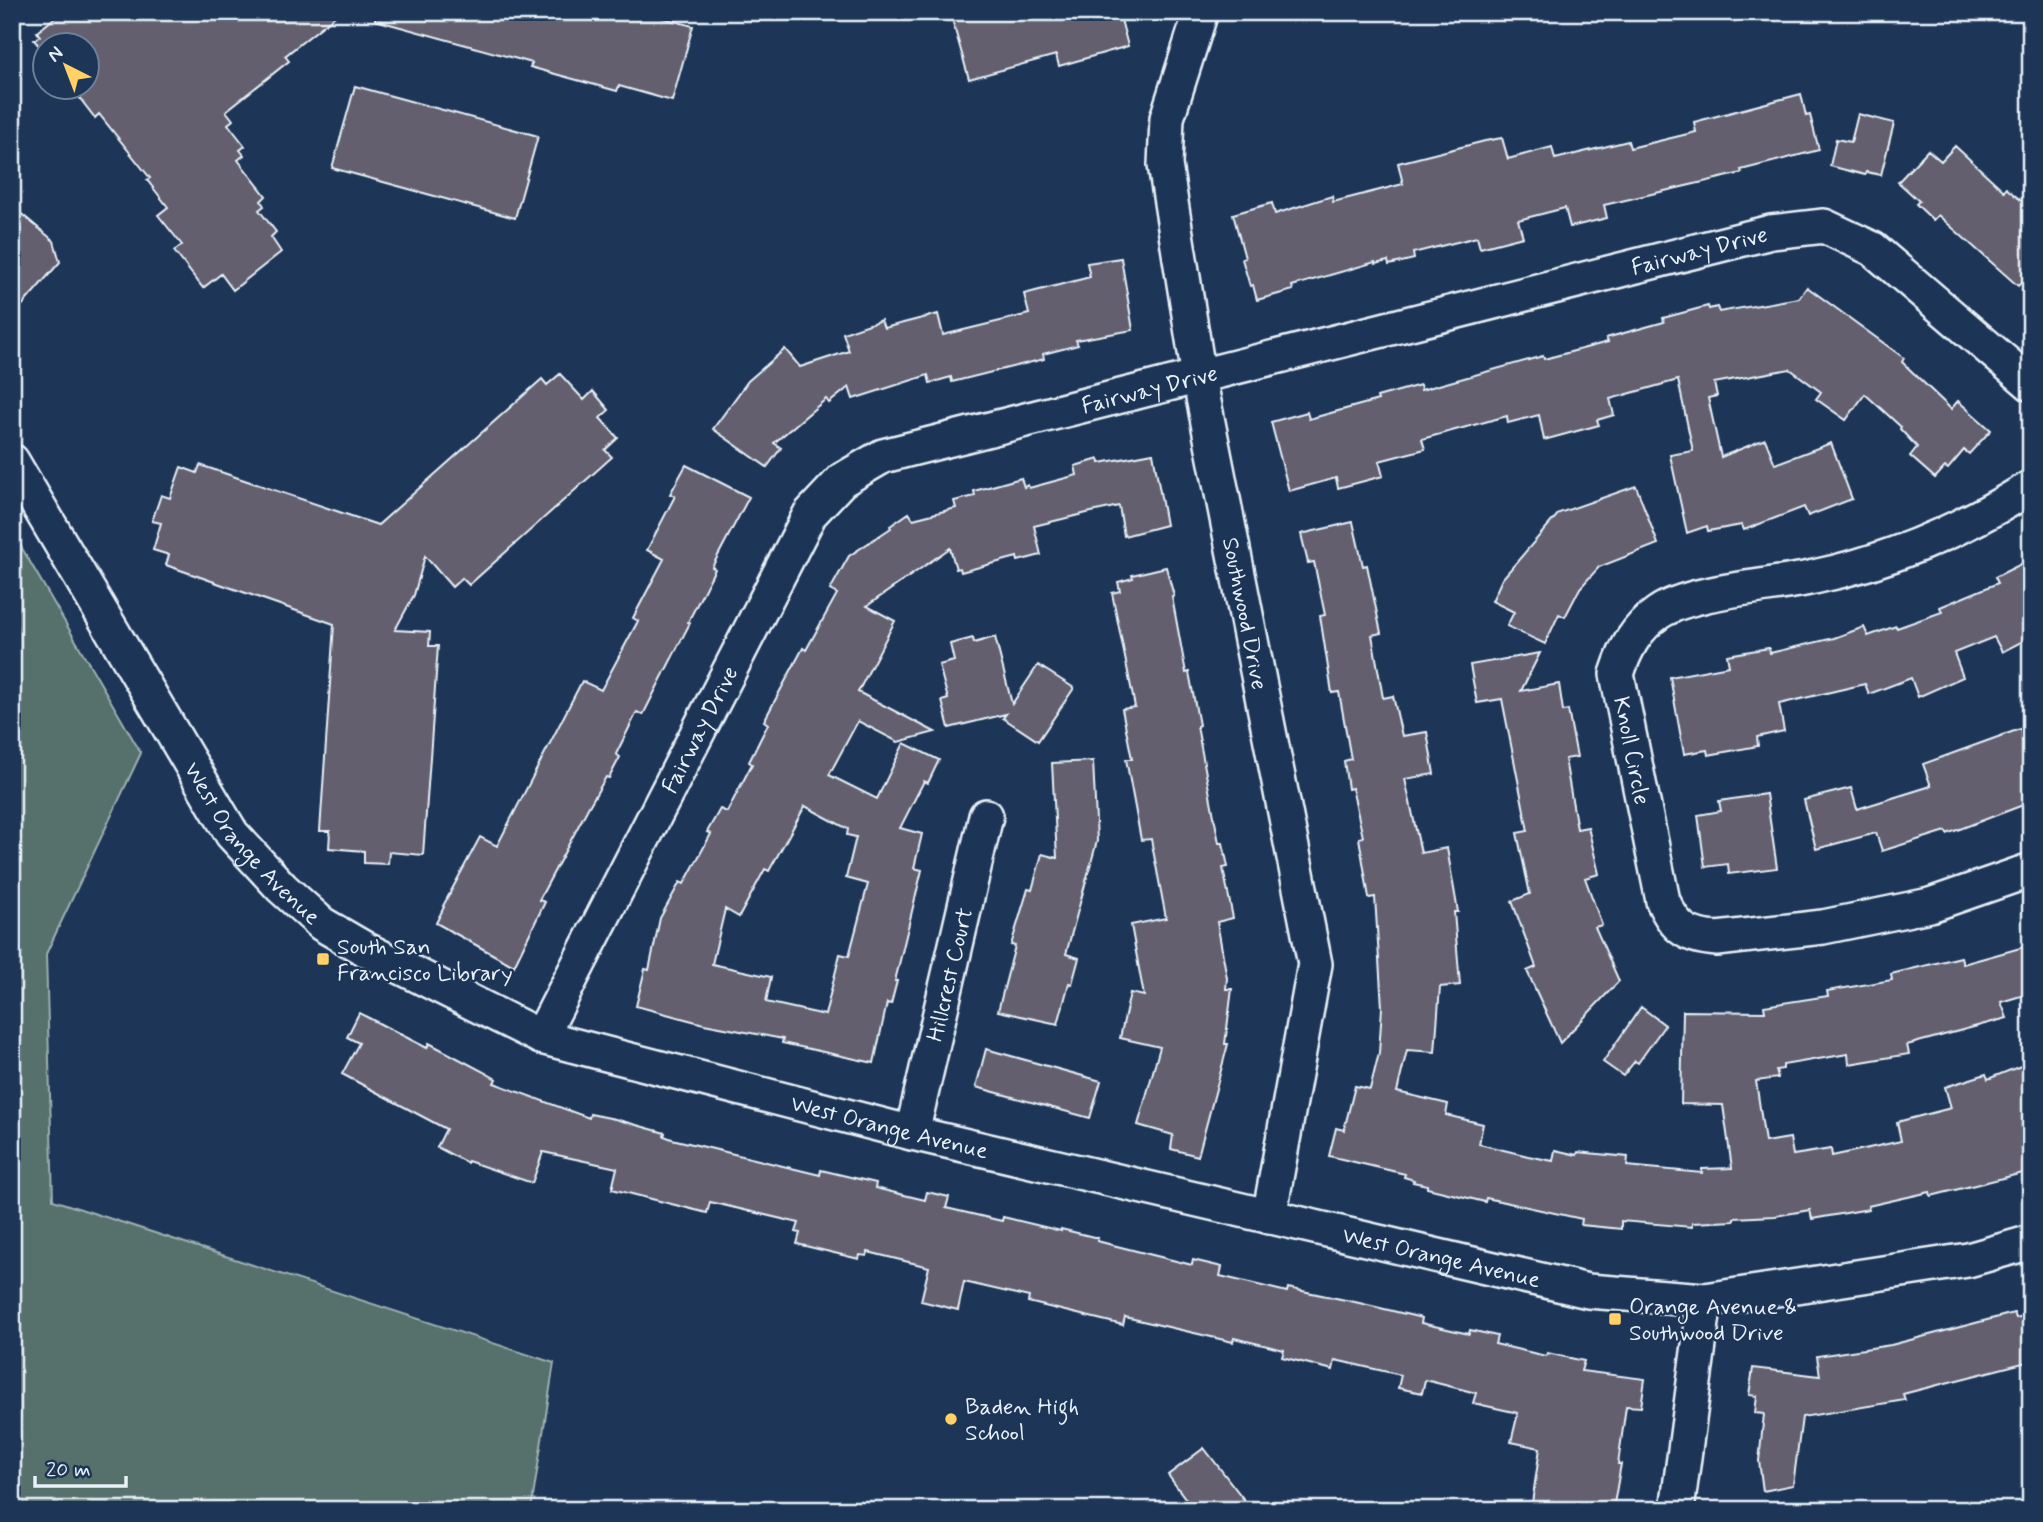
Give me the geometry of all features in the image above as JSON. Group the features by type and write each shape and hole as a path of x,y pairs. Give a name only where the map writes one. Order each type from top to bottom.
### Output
{"street":[{"name":"Southwood Drive","path":"1201,12 1167,118 1165,165 1199,377 1315,964 1269,1217"},
{"name":"Fairway Drive","path":"541,1037 810,514 842,480 883,456 1771,232 1824,226 1873,249 2031,384"},
{"name":"West Orange Avenue","path":"12,461 232,834 282,888 322,924 365,949 541,1037 912,1133 1588,1291 1705,1300 1968,1260 2031,1242"},
{"name":"Knoll Circle","path":"2031,487 1990,512 1877,559 1815,577 1682,601 1659,612 1640,628 1625,650 1617,674 1663,901 1670,917 1683,930 1699,938 1717,939 1823,927 1930,905 2031,870"},
{"name":"Hillcrest Court","path":"912,1133 986,816"},
{"path":"1677,1510 1705,1300"}],"green space":[{"path":"12,531 141,753 46,954 53,1200 554,1363 531,1510 12,1510"}],"building":[{"path":"62,12 340,12 285,56 289,61 226,111 233,120 228,124 245,146 240,150 244,155 238,160 266,196 261,201 264,206 259,210 276,232 271,237 281,252 233,290 221,274 203,288 174,251 182,245 158,215 168,207 147,180 150,178 99,114 95,118 83,102 102,102 102,32 37,32"},
{"path":"376,12 641,12 693,26 672,101 619,86 617,91 530,67 532,63 375,20"},
{"path":"950,12 1119,12 1128,46 1059,66 1056,55 969,79"},
{"path":"355,86 538,136 515,218 332,168"},
{"path":"1801,94 1806,116 1810,115 1819,150 1741,170 1742,173 1604,205 1607,218 1570,227 1565,208 1518,220 1523,237 1480,248 1477,237 1413,253 1414,259 1389,265 1388,261 1375,262 1292,286 1293,290 1257,300 1253,285 1250,286 1233,214 1272,203 1275,214 1332,196 1333,202 1403,184 1398,163 1485,141 1502,138 1508,159 1552,147 1555,159 1628,141 1630,148 1696,132 1694,122"},
{"path":"1858,114 1894,123 1881,175 1866,172 1865,175 1830,166 1836,139 1851,142"},
{"path":"1955,146 2004,191 2006,188 2031,209 2031,273 2018,286 1938,215 1933,220 1916,204 1919,201 1898,182 1928,150 1941,161"},
{"path":"12,206 54,241 60,262 12,317"},
{"path":"1121,258 1133,330 1076,340 1078,345 1043,354 1044,359 952,382 951,377 930,383 928,375 853,399 849,387 829,403 826,399 774,443 781,448 767,467 713,429 748,381 785,349 800,367 849,351 843,333 881,320 884,328 938,314 943,335 1029,314 1024,294 1090,277 1087,263"},
{"path":"1807,287 1904,358 1902,362 1951,409 1958,401 1991,430 1969,454 1964,450 1948,469 1945,467 1935,478 1910,456 1917,447 1901,427 1865,394 1846,420 1816,399 1821,392 1790,369 1714,383 1717,396 1708,398 1721,457 1765,439 1775,464 1831,443 1852,499 1808,516 1804,507 1744,530 1742,525 1708,531 1707,526 1687,533 1670,455 1693,451 1678,380 1610,399 1614,415 1597,420 1599,425 1544,440 1539,415 1508,423 1507,416 1422,439 1425,449 1379,461 1383,476 1338,488 1336,478 1289,491 1271,422 1307,412 1309,419 1420,385 1421,390 1543,356 1544,359 1608,342 1606,338 1708,306 1709,309 1717,307 1719,312 1799,298"},
{"path":"560,374 584,400 593,391 609,410 600,418 618,438 605,450 612,457 469,585 462,578 452,587 425,556 414,595 395,630 430,632 429,646 438,646 423,855 389,852 388,864 364,863 364,851 329,848 330,831 320,831 334,624 166,565 169,555 153,550 161,523 152,521 161,495 170,498 181,467 197,473 200,465 378,525 542,379 547,385"},
{"path":"1153,453 1166,525 1124,536 1119,506 1087,513 1034,526 1041,555 1018,561 1017,557 961,572 960,568 956,569 950,548 867,606 895,621 858,692 935,732 898,742 858,721 829,775 877,799 904,743 939,760 928,783 924,781 900,828 922,834 914,868 922,870 897,981 891,1004 887,1003 874,1063 782,1043 783,1039 704,1024 636,1006 645,969 649,970 660,918 680,882 684,884 711,834 707,832 720,809 727,812 752,764 749,762 768,724 764,721 803,648 806,650 837,594 830,590 849,556 909,513 913,519 956,508 954,501 975,496 974,491 1021,478 1024,487 1028,485 1029,488 1077,475 1075,466 1099,459 1100,463","holes":["805,806 848,829 847,835 856,837 846,878 868,884 849,956 840,954 825,1015 766,1002 771,977 712,964 725,909 739,917 765,869 769,871"]},
{"path":"686,465 749,497 712,567 715,569 688,622 690,623 643,715 637,712 616,754 620,757 588,808 539,900 545,902 514,966 436,923 480,837 497,846 582,681 601,690 638,621 633,618 664,559 647,550 675,496 670,494"},
{"path":"1636,486 1658,544 1599,567 1580,588 1565,617 1559,614 1545,644 1507,626 1514,612 1492,601 1502,579 1559,513"},
{"path":"1353,522 1363,566 1367,565 1381,633 1372,635 1383,698 1393,696 1402,736 1427,732 1434,774 1405,779 1421,853 1447,848 1458,912 1454,912 1460,985 1440,987 1435,1052 1407,1050 1397,1092 1448,1104 1446,1115 1483,1124 1479,1144 1528,1156 1553,1161 1555,1150 1577,1155 1578,1152 1628,1157 1627,1166 1702,1173 1702,1169 1732,1168 1723,1105 1681,1104 1683,1011 1765,1012 1764,1006 1828,996 1827,991 1892,980 1891,974 1961,957 1963,964 2031,945 2031,993 2001,1002 2007,1018 1907,1045 1909,1054 1849,1064 1848,1054 1783,1065 1783,1069 1776,1070 1778,1078 1756,1081 1765,1142 1790,1138 1793,1155 1831,1149 1832,1156 1901,1141 1897,1122 1951,1108 1945,1087 1986,1074 1988,1079 2031,1062 2031,1171 1931,1196 1930,1192 1868,1206 1869,1209 1812,1219 1810,1210 1775,1216 1734,1218 1734,1221 1692,1223 1692,1227 1621,1221 1621,1229 1581,1225 1582,1219 1486,1198 1485,1202 1427,1188 1427,1185 1404,1177 1405,1174 1329,1156 1336,1128 1344,1130 1355,1086 1370,1089 1379,1053 1382,1007 1375,897 1369,898 1359,838 1363,837 1352,788 1348,789 1344,761 1351,759 1339,692 1332,693 1320,616 1325,615 1314,562 1308,563 1301,534"},
{"path":"2031,559 2031,637 2002,652 1994,637 1954,653 1963,677 1918,697 1911,678 1869,694 1865,684 1779,704 1784,731 1757,737 1758,746 1708,755 1707,750 1684,754 1670,677 1729,666 1727,655 1769,648 1770,653 1834,638 1864,627 1868,636 1896,626 1897,628 1942,612 1940,607 1998,583 1995,577"},
{"path":"1166,567 1174,596 1172,597 1186,673 1189,672 1219,843 1223,843 1228,867 1223,868 1233,918 1217,922 1227,978 1226,989 1232,989 1225,1044 1228,1044 1198,1156 1171,1149 1173,1135 1138,1125 1160,1047 1120,1038 1130,993 1144,996 1131,925 1166,918 1151,839 1141,840 1126,759 1132,759 1122,709 1135,707 1112,593 1120,591 1118,582 1133,578 1132,575"},
{"path":"995,637 1012,704 1038,665 1074,688 1038,741 1003,718 1006,714 949,728 942,701 948,699 939,665 954,661 950,644 973,638 974,643"},
{"path":"1540,653 1521,691 1559,684 1563,711 1568,710 1577,757 1565,759 1577,829 1588,827 1599,874 1585,878 1602,925 1595,927 1619,981 1560,1043 1527,971 1536,967 1512,901 1530,894 1517,833 1528,831 1502,699 1477,703 1470,665"},
{"path":"2031,725 2031,802 1947,834 1946,831 1882,851 1876,833 1816,849 1804,800 1851,788 1857,809 1931,786 1923,764"},
{"path":"1093,761 1097,841 1066,954 1079,958 1058,1024 998,1011 1015,946 1011,945 1028,889 1032,890 1042,854 1057,858 1052,763"},
{"path":"1766,794 1777,868 1729,874 1728,864 1705,867 1698,815 1721,811 1719,801"},
{"path":"1641,1007 1665,1025 1638,1063 1635,1061 1623,1076 1603,1062"},
{"path":"359,1013 427,1048 429,1043 496,1079 494,1083 589,1118 590,1114 615,1119 665,1133 664,1136 672,1139 820,1175 821,1170 876,1183 875,1188 925,1200 927,1192 949,1197 946,1208 1002,1221 1003,1217 1061,1229 1192,1265 1193,1260 1222,1267 1220,1276 1287,1292 1288,1288 1355,1302 1422,1318 1421,1323 1469,1334 1470,1330 1497,1336 1495,1344 1546,1356 1547,1353 1584,1361 1581,1371 1645,1379 1641,1407 1626,1406 1618,1464 1621,1464 1613,1510 1531,1510 1540,1448 1511,1442 1518,1413 1473,1403 1476,1393 1425,1380 1422,1393 1398,1388 1401,1375 1335,1360 1333,1370 1282,1357 1284,1350 1234,1338 1233,1342 1125,1317 1123,1325 1028,1302 1029,1297 964,1282 958,1310 921,1301 929,1267 868,1252 867,1256 860,1255 859,1259 797,1244 800,1233 796,1232 799,1223 710,1202 707,1213 612,1189 617,1168 543,1152 532,1183 468,1161 467,1163 437,1147 446,1129 342,1074 359,1043 347,1037"},
{"path":"986,1049 1101,1081 1090,1118 976,1087"},
{"path":"2014,1313 2016,1318 2031,1314 2031,1361 1903,1394 1905,1400 1802,1417 1793,1485 1763,1491 1759,1461 1764,1414 1755,1413 1757,1396 1749,1395 1753,1368 1820,1376 1817,1356 1891,1345"},
{"path":"1204,1448 1252,1510 1194,1510 1168,1475"}],"place":[{"name":"South San Francisco Library","path":"323,959"},
{"name":"Orange Avenue & Southwood Drive","path":"1615,1319"},
{"name":"Baden High School","path":"951,1419"}]}
